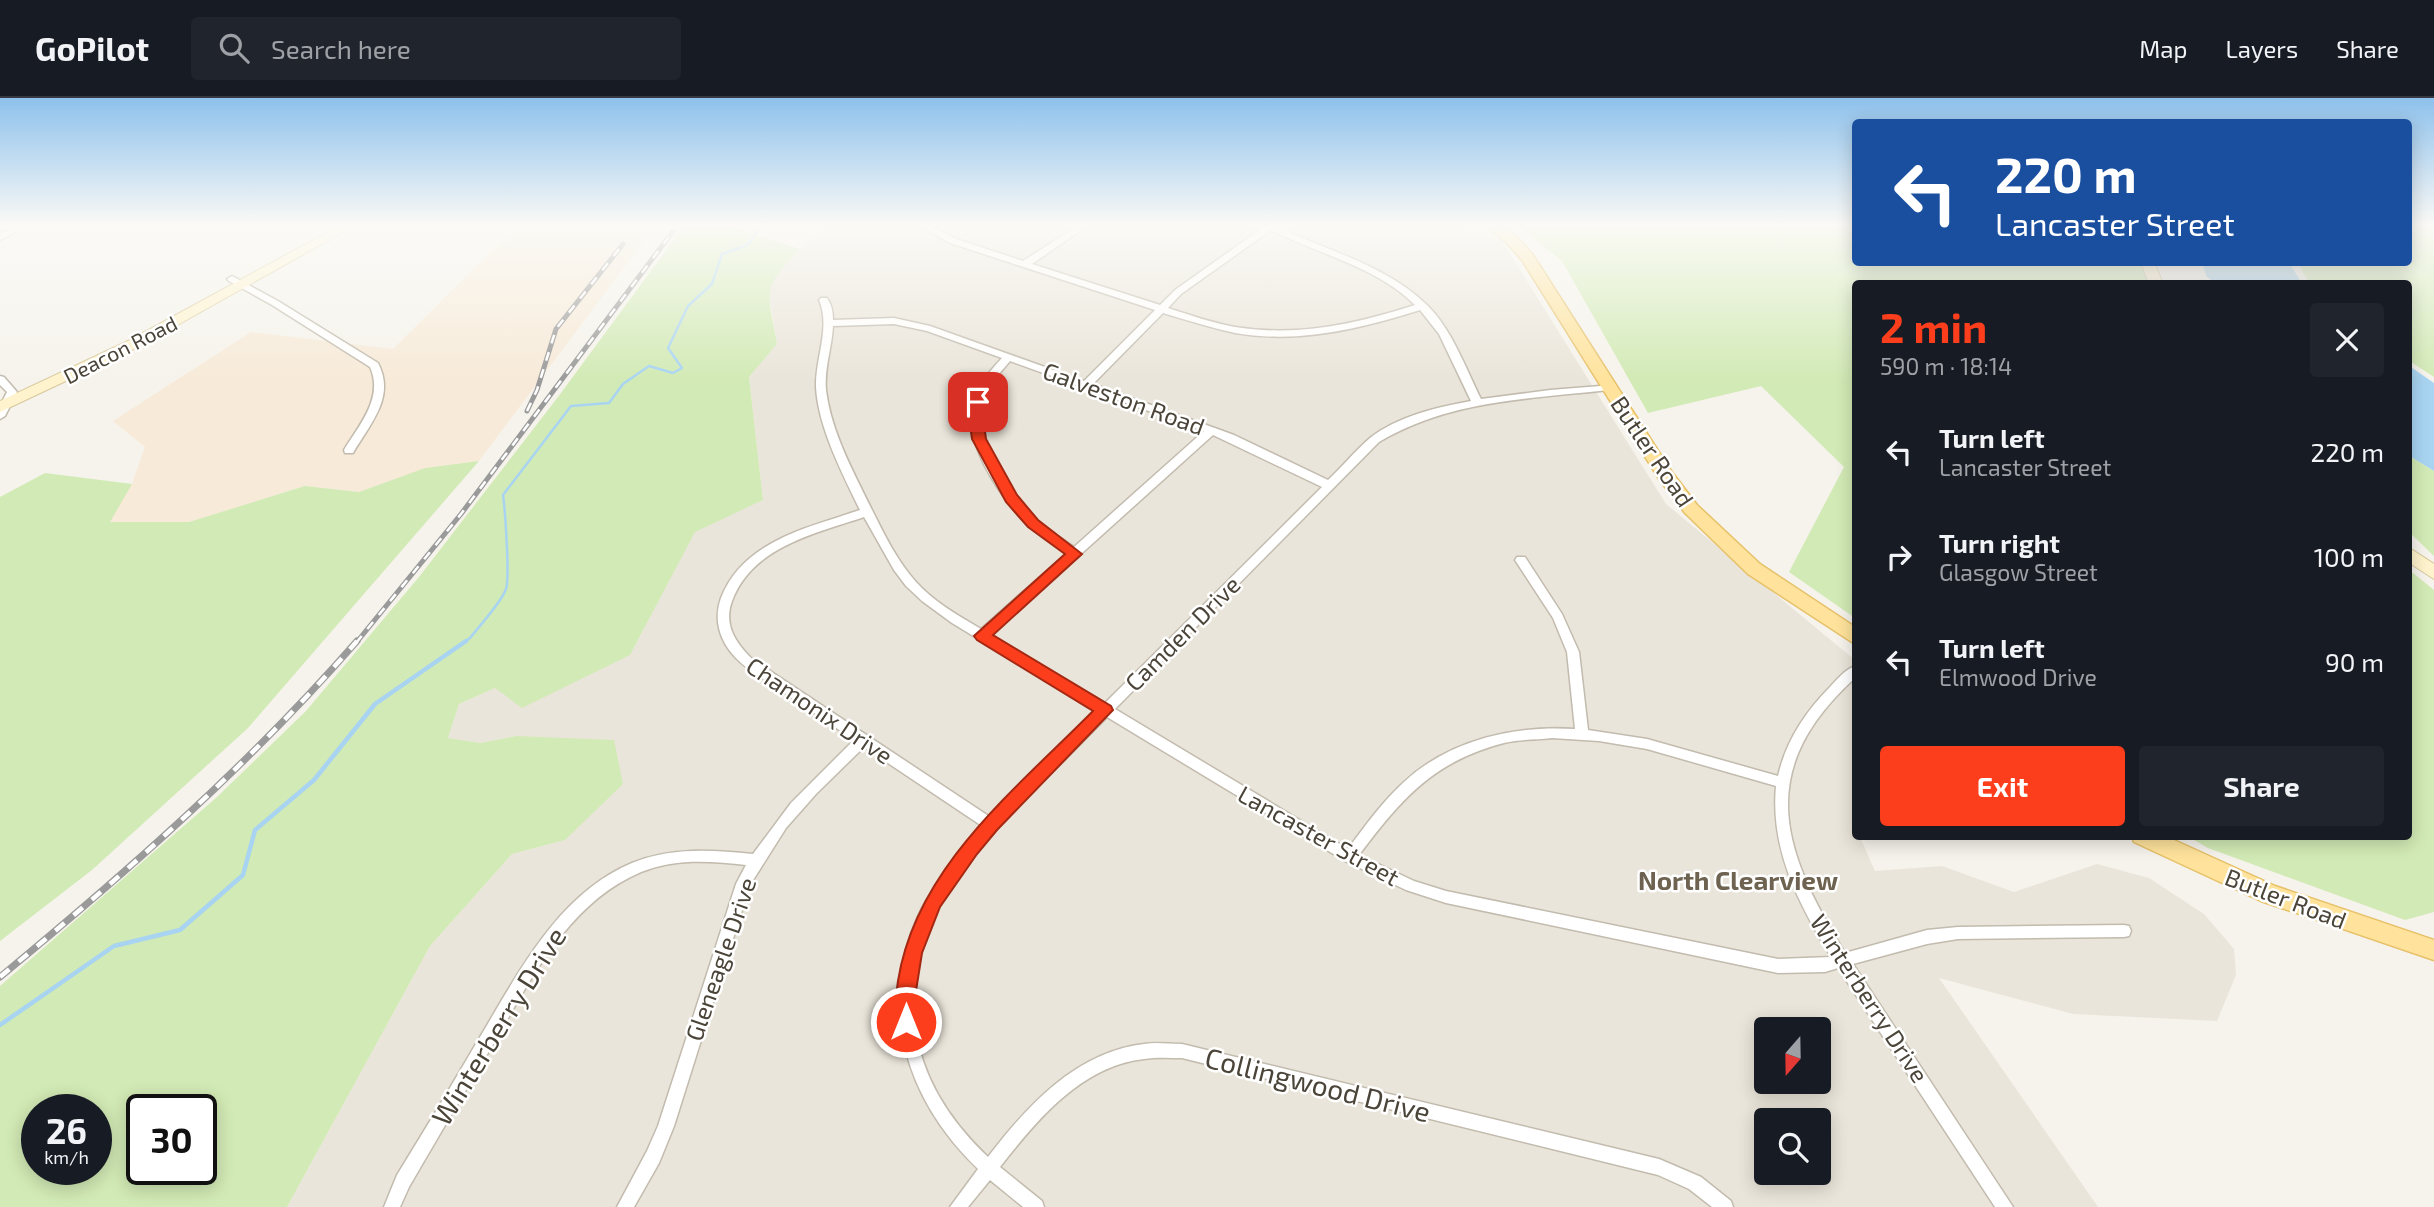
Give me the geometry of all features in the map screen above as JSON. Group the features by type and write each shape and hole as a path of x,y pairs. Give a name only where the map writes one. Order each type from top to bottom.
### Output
{"main road":[{"name":"Deacon Road","path":"3,403 104,359 244,278"},
{"name":"Deacon Road","path":"237,282 245,278"},
{"name":"Butler Road","path":"1540,278 1669,482 1711,530 1783,591 1852,635"},
{"path":"2412,556 2434,573"},
{"name":"Butler Road","path":"2151,840 2269,894 2434,950"}],"street":[{"path":"1067,278 1229,329 1282,335 1347,328 1423,306"},
{"path":"1086,384 1160,308 1198,278"},
{"path":"1384,278 1423,306 1439,327 1478,404"},
{"path":"237,282 365,357 379,373 382,386 379,397 349,450"},
{"name":"Lancaster Street","path":"824,300 829,307 830,323 821,371 824,407 868,512 892,559 908,582 934,605 982,636 1350,857 1411,886 1446,897 1754,962 1802,967 1844,961 1927,937 1958,933 2124,930"},
{"name":"Galveston Road","path":"830,323 880,320 907,323 1009,356 1212,430 1253,447 1328,485"},
{"path":"1009,356 987,382 978,402 976,417 979,439 1021,511 1044,533 1074,554"},
{"path":"0,379 3,403"},
{"name":"Camden Drive","path":"1036,1207 989,1169 957,1137 927,1092 910,1042 906,997 912,953 922,925 950,877 991,825 1328,485 1388,430 1433,412 1609,387"},
{"path":"982,636 1212,430"},
{"name":"Chamonix Drive","path":"868,512 788,540 761,554 738,575 731,587 722,621 725,633 740,655 991,825"},
{"path":"1521,560 1558,617 1573,652 1582,733"},
{"name":"Winterberry Drive","path":"1852,674 1827,695 1802,727 1793,749 1784,783 1782,817 1788,854 1807,900 1844,961 2005,1207"},
{"path":"1350,857 1394,800 1438,763 1478,746 1512,737 1542,732 1582,733 1652,745 1784,783"},
{"name":"Gleneagle Drive","path":"625,1207 653,1157 666,1126 733,910 755,860 804,796 863,740"},
{"name":"Winterberry Drive","path":"392,1207 403,1181 531,966 552,933 570,913 620,875 656,861 698,856 755,860"},
{"name":"Collingwood Drive","path":"958,1207 1040,1107 1068,1081 1083,1071 1123,1054 1162,1049 1195,1054 1659,1167 1695,1183 1725,1207"}],"shaded area":[{"path":"465,278 616,278 479,461 425,468 359,492 305,486 189,522 109,522 132,484 145,447 113,421 251,332 393,349"},
{"path":"773,278 1525,278 1666,504 1852,658 1852,840 1861,840 1875,871 1942,866 2014,892 2097,864 2149,878 2204,914 2234,949 2236,975 2217,1021 2073,1014 1939,978 2098,1207 287,1207 430,946 512,854 565,840 516,736 480,743 448,738 459,704 495,688 630,655 695,531 763,500 749,377 777,344 769,294"}],"green space":[{"path":"646,278 776,278 770,292 770,301 777,344 749,377 763,500 695,532 630,655 522,708 495,688 459,704 448,738 480,743 516,736 614,740 623,784 565,840 512,854 430,946 287,1207 0,1207 0,986 217,797 306,711 419,577"},
{"path":"1571,278 2149,278 2150,280 1852,280 1852,616 1789,572 1844,467 1761,386 1648,413"},
{"path":"2306,278 2434,278 2434,377 2412,363 2412,280 2307,280"},
{"path":"2412,457 2434,471 2434,556 2412,535"},
{"path":"479,461 248,728 92,870 0,941 0,497 45,473 132,484 110,522 189,522 305,486 359,492 425,468"},
{"path":"2412,572 2434,590 2434,912 2405,920 2208,848 2194,840 2412,840"}],"water":[{"path":"2208,278 2299,278 2300,280 2211,280"},
{"path":"2412,368 2434,383 2434,471 2412,457"}],"waterway":[{"path":"463,643 490,614 506,589 503,495 571,406 609,403 623,384 649,366 673,373 682,368 668,348 688,306 712,284 714,278"},
{"path":"0,1025 114,946 180,930 243,875 255,830 314,780 375,704 466,641"}],"railway":[{"path":"527,411 537,390 556,329 596,278"},
{"path":"356,643 461,514 638,278"},
{"path":"0,977 186,816 274,731 357,641"}],"district":[{"name":"North Clearview","path":"1738,879"}],"route":[{"path":"906,1022 908,972 912,953 934,902 970,849 991,825 1105,710 982,636 1074,554 1044,533 1011,498 979,439 976,417 978,402"}]}
